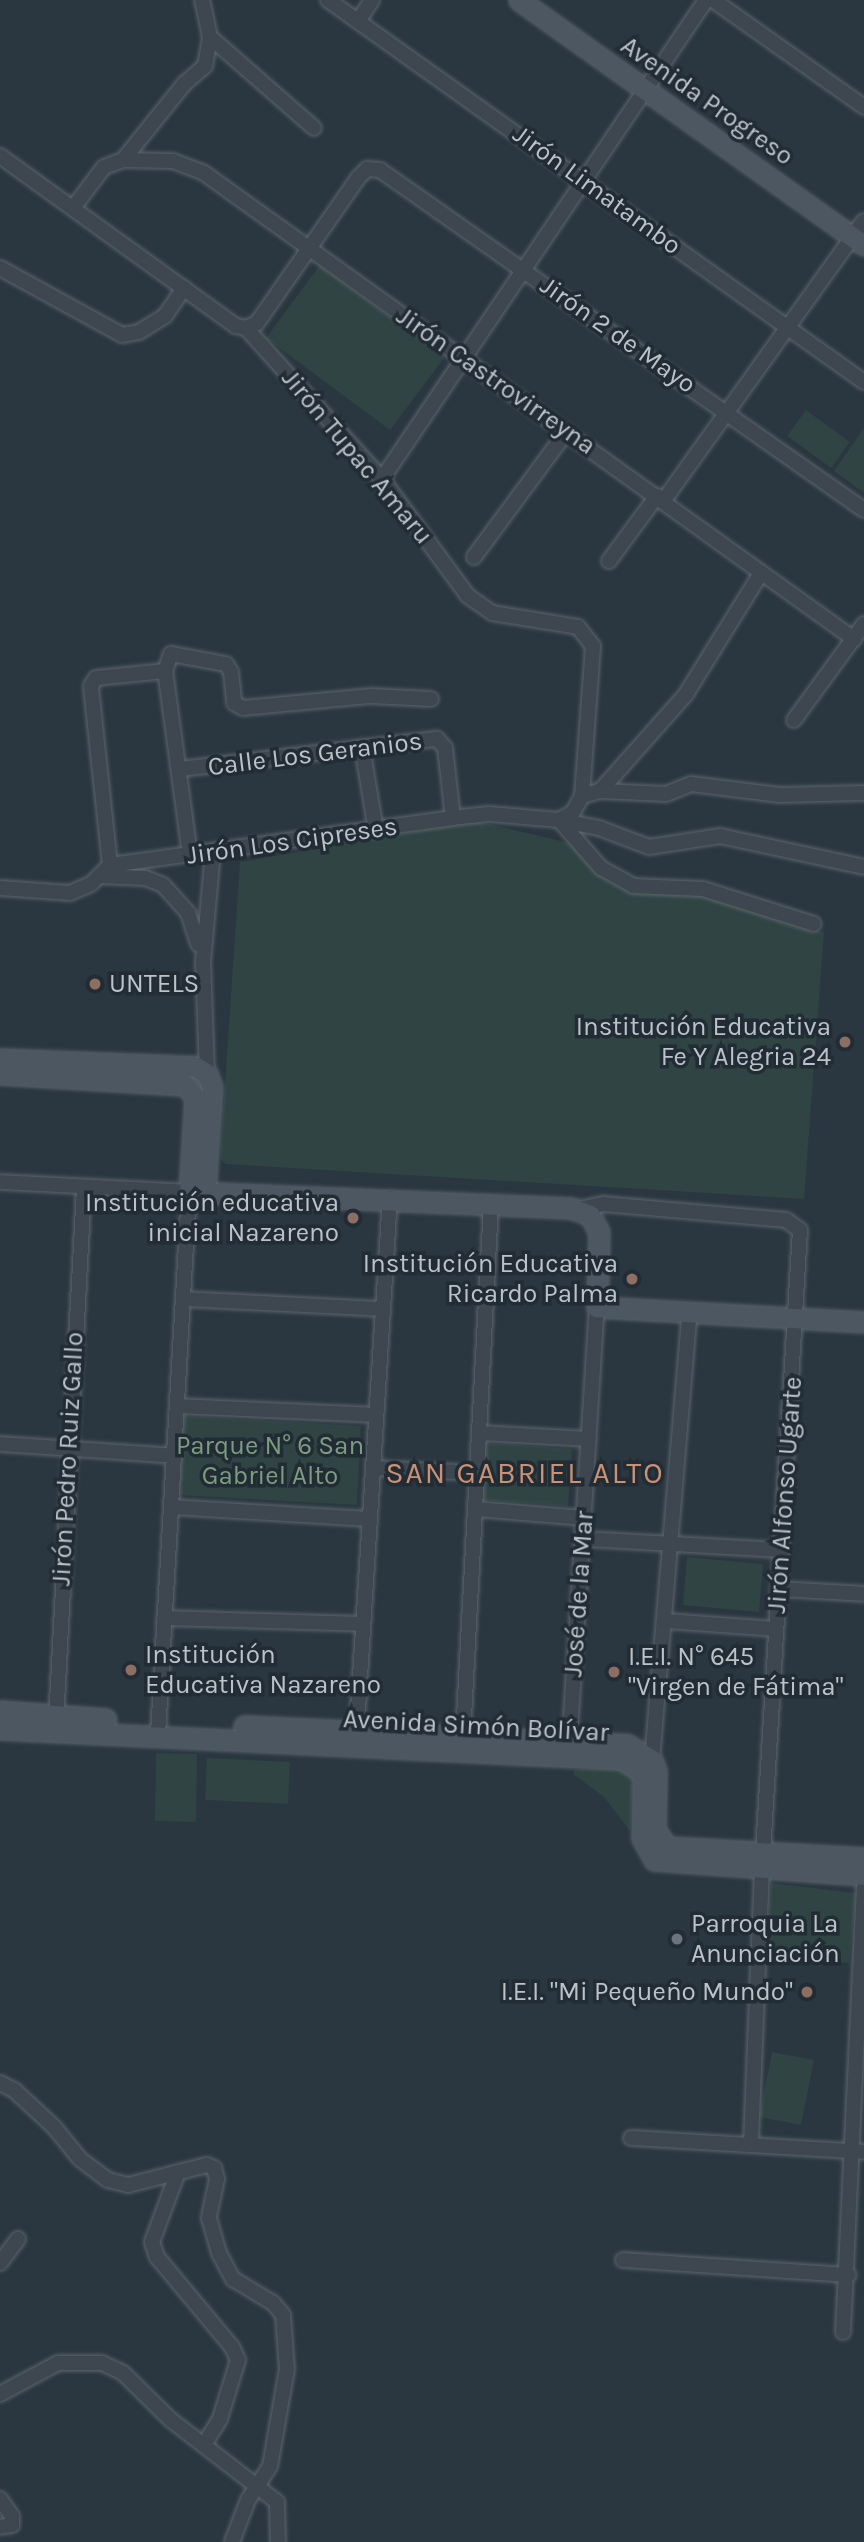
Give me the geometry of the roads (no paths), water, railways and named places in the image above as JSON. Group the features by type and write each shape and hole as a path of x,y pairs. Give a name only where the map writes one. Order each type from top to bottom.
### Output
{"street":[{"path":"73,208 104,167 123,160 184,84 205,66 210,37 202,0"},
{"name":"Jirón Limatambo","path":"328,0 864,382"},
{"path":"358,21 372,0"},
{"name":"Avenida Progreso","path":"519,0 860,234"},
{"path":"382,479 522,266 706,0"},
{"path":"713,0 864,107"},
{"path":"210,37 314,128"},
{"name":"Jirón Tupac Amaru","path":"0,156 236,326 246,328 382,479 468,596 492,613 561,622 587,634 593,646 582,796"},
{"name":"Jirón Castrovirreyna","path":"123,160 173,161 204,173 661,498 854,639"},
{"name":"Jirón 2 de Mayo","path":"309,248 367,169 380,170 522,266 864,510"},
{"path":"609,561 661,498 860,234"},
{"path":"246,328 257,323 309,248"},
{"path":"0,268 122,335 139,332 165,316 184,288"},
{"path":"474,557 566,432"},
{"path":"600,791 686,694 761,573"},
{"path":"794,720 864,624"},
{"path":"190,855 165,671 171,654 226,664 231,672 234,703 243,708 371,696 431,699"},
{"path":"0,888 69,893 99,876 110,865 91,686 96,678 165,671"},
{"name":"Calle Los Geranios","path":"180,769 437,739 445,748 453,818"},
{"path":"362,747 376,831"},
{"path":"814,924 703,889 633,886 601,868 559,820 573,812 582,796 600,791 666,794 691,784 779,795 864,793"},
{"name":"Jirón Los Cipreses","path":"110,865 489,814 559,820 599,828 649,847 720,836 864,867"},
{"path":"158,1729 185,1299 212,1087 207,1074 203,962 213,853"},
{"path":"99,876 145,878 179,898 195,929 203,962"},
{"path":"0,1059 196,1068 207,1074"},
{"path":"0,1074 185,1085 195,1097 197,1192"},
{"path":"0,1182 390,1198 579,1209 594,1220 600,1232 597,1307 864,1322"},
{"name":"Jirón Pedro Ruiz Gallo","path":"56,1724 67,1449 84,1187"},
{"path":"356,1739 390,1198"},
{"path":"463,1737 491,1204"},
{"name":"Jirón Alfonso Ugarte","path":"579,1209 591,1204 621,1205 795,1223 800,1230 797,1318 762,1861 751,2143"},
{"path":"185,1299 383,1308"},
{"name":"José de la Mar","path":"569,1748 597,1307"},
{"path":"690,1312 665,1621 648,1767 656,1771 655,1830 667,1847 864,1874"},
{"path":"178,1406 376,1415"},
{"path":"480,1433 589,1439"},
{"path":"0,1444 174,1456"},
{"path":"373,1468 478,1473"},
{"path":"171,1507 369,1519"},
{"path":"476,1509 584,1518"},
{"path":"583,1539 782,1550"},
{"path":"778,1589 864,1594"},
{"path":"164,1618 362,1624"},
{"path":"665,1621 776,1629"},
{"name":"Avenida Simón Bolívar","path":"0,1711 56,1724"},
{"name":"Avenida Simón Bolívar","path":"0,1729 56,1724 569,1748 628,1745 648,1767"},
{"name":"Avenida Simón Bolívar","path":"356,1739 463,1737 569,1748"},
{"path":"762,1861 864,1858"},
{"path":"844,2332 858,2152 864,1887"},
{"path":"0,2083 14,2091 54,2127 80,2159 108,2180 128,2185 207,2165 214,2168 217,2179 209,2218 226,2272 273,2303 283,2315 287,2369 270,2466 257,2486 232,2542"},
{"path":"631,2138 751,2143 858,2152"},
{"path":"178,2172 152,2242 157,2256 232,2347 237,2360 220,2419 205,2443"},
{"path":"0,2263 18,2239"},
{"path":"623,2260 849,2275"},
{"path":"0,2394 58,2363 102,2363 123,2373 171,2420 205,2443 277,2502 279,2541"},
{"path":"0,2499 12,2516 12,2525 0,2527"}],"place":[{"name":"UNTELS","path":"95,984"},
{"name":"Institución Educativa Fe Y Alegria 24","path":"845,1042"},
{"name":"Institución educativa inicial Nazareno","path":"353,1218"},
{"name":"Institución Educativa Ricardo Palma","path":"632,1279"},
{"name":"Institución Educativa Nazareno","path":"131,1670"},
{"name":"I.E.I. N° 645 \"Virgen de Fátima\"","path":"614,1672"},
{"name":"Parroquia La Anunciación","path":"677,1939"},
{"name":"I.E.I. \"Mi Pequeño Mundo\"","path":"807,1992"}],"district":[{"name":"SAN GABRIEL ALTO","path":"525,1473"}],"park label":[{"name":"Parque N° 6 San Gabriel Alto","path":"270,1461"}]}
